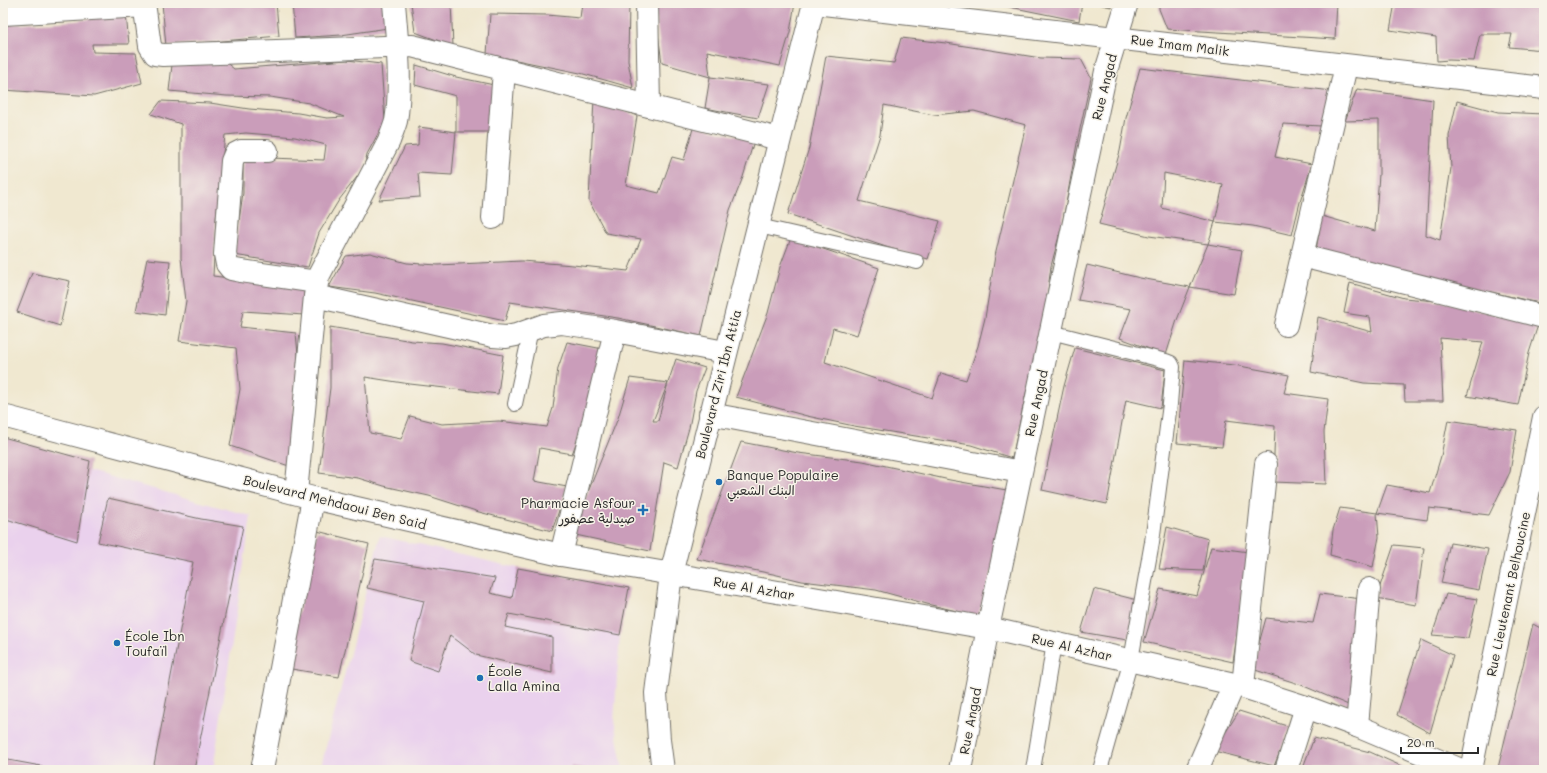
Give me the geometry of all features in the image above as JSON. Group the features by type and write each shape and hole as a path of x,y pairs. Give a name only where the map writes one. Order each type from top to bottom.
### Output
{"street":[{"path":"262,770 305,496 316,289 318,277 389,141 396,122 398,98 398,46 394,3"},
{"path":"647,3 650,106"},
{"name":"Rue Imam Malik","path":"815,3 1544,88"},
{"name":"Boulevard Ziri Ibn Attia","path":"663,770 659,740 656,693 670,574 725,352 759,226 779,140 815,3"},
{"name":"Rue Angad","path":"960,770 988,628 1106,72 1127,3"},
{"path":"3,14 144,5 150,46 155,54 163,55 412,46 779,140"},
{"path":"1286,325 1346,66"},
{"path":"493,218 504,70"},
{"path":"267,151 241,151 235,154 232,161 225,254 227,264 231,269 316,289 493,336 506,337 516,335 531,328 562,323 615,331 725,352"},
{"path":"1302,256 1544,317"},
{"path":"560,554 615,331"},
{"path":"710,414 1021,472"},
{"name":"Boulevard Mehdaoui Ben Said","path":"3,416 305,496 560,554 670,574"},
{"name":"Rue Lieutenant Belhoucine","path":"1471,770 1544,417"},
{"path":"1197,770 1239,685 1266,464"},
{"name":"Rue Al Azhar","path":"670,574 988,628 1239,685 1306,707 1357,726 1461,770"},
{"path":"1357,726 1369,590"},
{"path":"1286,770 1306,707"}],"lane":[{"path":"759,226 917,262"},
{"path":"516,404 531,328"},
{"path":"1051,332 1166,361 1171,363 1173,367 1170,404 1152,542 1132,660 1100,770"},
{"path":"1032,770 1054,643"}],"shaded area":[{"name":"École Ibn Toufaïl","path":"3,447 251,516 213,770 3,770"},
{"name":"École Lalla Amina","path":"380,536 518,568 629,588 620,635 614,721 623,770 320,770"}],"building":[{"path":"162,3 276,3 279,36 166,46"},
{"path":"292,3 386,3 388,28 341,35 295,38"},
{"path":"411,3 451,3 453,46 415,32"},
{"path":"582,3 629,3 628,61 633,88 580,73 487,54 490,14 547,15 580,18"},
{"path":"654,3 795,3 790,32 780,66 707,51 710,77 662,63"},
{"path":"1005,3 1082,3 1079,21 1005,6"},
{"path":"1094,3 1111,3 1111,7"},
{"path":"1159,3 1337,3 1335,39 1167,29 1159,9"},
{"path":"1395,3 1544,3 1544,50 1509,47 1512,34 1480,34 1474,61 1437,61 1436,37 1390,30"},
{"path":"126,14 129,44 92,44 93,52 136,53 142,83 94,96 3,90 3,25 75,21"},
{"path":"901,38 946,43 1041,58 1081,59 1091,78 1062,225 1051,266 1043,330 1026,393 1012,458 971,445 854,426 807,416 736,397 768,313 780,267 791,238 879,268 857,335 833,328 825,362 932,398 941,373 966,380 978,346 985,318 995,256 1026,125 974,111 934,115 884,105 880,135 859,201 940,221 928,259 886,247 788,214 809,148 826,56 894,63"},
{"path":"347,60 381,64 385,121 367,154 364,168 339,200 319,233 308,267 234,255 243,193 243,157 324,160 326,145 295,137 246,133 225,135 216,219 213,276 304,287 304,315 243,311 240,327 296,333 298,355 289,466 230,446 240,389 236,348 179,341 186,301 181,258 181,124 151,114 161,101 210,103 249,109 298,113 327,118 344,117 309,103 270,97 227,96 169,91 172,65 224,61 234,69"},
{"path":"416,65 456,77 494,85 489,132 456,132 456,96 415,85"},
{"path":"1140,68 1332,91 1321,126 1283,124 1275,157 1312,164 1300,202 1292,235 1253,226 1215,222 1208,244 1149,236 1099,224 1120,151 1126,118","holes":["1164,173 1223,185 1215,222 1162,208"]},
{"path":"710,77 769,84 758,118 705,108"},
{"path":"1357,89 1433,100 1426,235 1440,240 1451,168 1449,136 1457,101 1498,112 1544,114 1544,304 1316,250 1322,216 1375,231 1379,174 1379,120 1345,121"},
{"path":"594,99 637,116 626,185 659,193 672,157 684,160 694,125 754,141 743,177 730,210 701,336 618,318 510,302 505,321 375,293 329,287 346,256 370,253 407,263 438,265 522,261 628,271 641,239 606,233 589,201"},
{"path":"419,127 456,132 452,175 418,173 420,197 379,200 405,146 418,145"},
{"path":"1208,244 1242,250 1234,294 1190,287"},
{"path":"147,259 170,261 165,315 136,311"},
{"path":"1087,265 1140,278 1190,287 1177,320 1166,355 1120,338 1131,309 1078,300"},
{"path":"32,273 70,281 60,326 17,312"},
{"path":"1350,283 1404,298 1446,302 1538,325 1529,353 1518,405 1467,396 1483,342 1440,338 1443,401 1405,401 1404,385 1364,383 1311,372 1318,317 1372,332 1370,317 1344,313"},
{"path":"330,327 412,341 442,343 503,355 498,394 410,384 365,377 370,433 401,439 410,416 442,424 499,421 547,427 553,408 558,368 567,342 603,349 587,414 572,454 540,448 534,481 567,487 552,531 479,512 429,496 384,486 358,478 319,473 330,388"},
{"path":"1075,348 1165,370 1161,408 1126,400 1107,504 1042,490 1064,386"},
{"path":"676,359 705,368 696,391 689,428 678,467 664,462 650,551 571,534 618,418 630,378 668,383","holes":["668,383 658,421 653,421"]},
{"path":"1185,360 1234,365 1289,375 1284,393 1328,399 1324,432 1326,484 1273,482 1275,426 1226,420 1222,447 1177,443"},
{"path":"1448,420 1517,430 1510,472 1489,515 1429,508 1427,520 1377,513 1387,485 1430,493 1441,456"},
{"path":"3,437 90,461 77,541 3,518"},
{"path":"741,442 798,453 863,461 950,480 1012,491 1000,545 978,616 876,590 802,581 697,559"},
{"path":"108,498 201,519 243,526 194,770 153,770 193,562 98,542"},
{"path":"1340,508 1377,513 1379,537 1373,567 1330,555 1333,530"},
{"path":"1167,527 1208,539 1203,571 1159,569"},
{"path":"317,531 369,544 339,677 286,668"},
{"path":"1450,543 1488,549 1479,590 1441,583"},
{"path":"1394,545 1424,548 1416,605 1376,598"},
{"path":"1211,547 1249,552 1233,662 1144,642 1160,589 1197,596"},
{"path":"375,559 495,578 490,593 512,598 518,568 629,588 620,635 509,614 505,627 552,637 552,673 476,655 450,635 438,671 409,661 424,601 367,588"},
{"path":"1094,589 1141,601 1127,640 1081,632"},
{"path":"1320,594 1362,599 1353,707 1299,684 1252,669 1266,618 1313,623"},
{"path":"1446,594 1477,599 1468,638 1432,635"},
{"path":"1533,624 1544,630 1544,770 1500,770 1498,768"},
{"path":"1421,640 1453,655 1430,733 1397,715"},
{"path":"1239,711 1290,727 1274,766 1214,751"},
{"path":"1314,738 1370,752 1410,770 1302,770"},
{"path":"3,759 57,769 3,770"},
{"path":"571,766 587,769 587,770 571,770"}],"place":[{"name":"Banque Populaire البنك الشعبي","path":"719,482"},
{"name":"Pharmacie Asfour صيدلية عصفور","path":"643,510"},
{"name":"École Ibn Toufaïl","path":"117,643"},
{"name":"École Lalla Amina","path":"480,678"}]}
